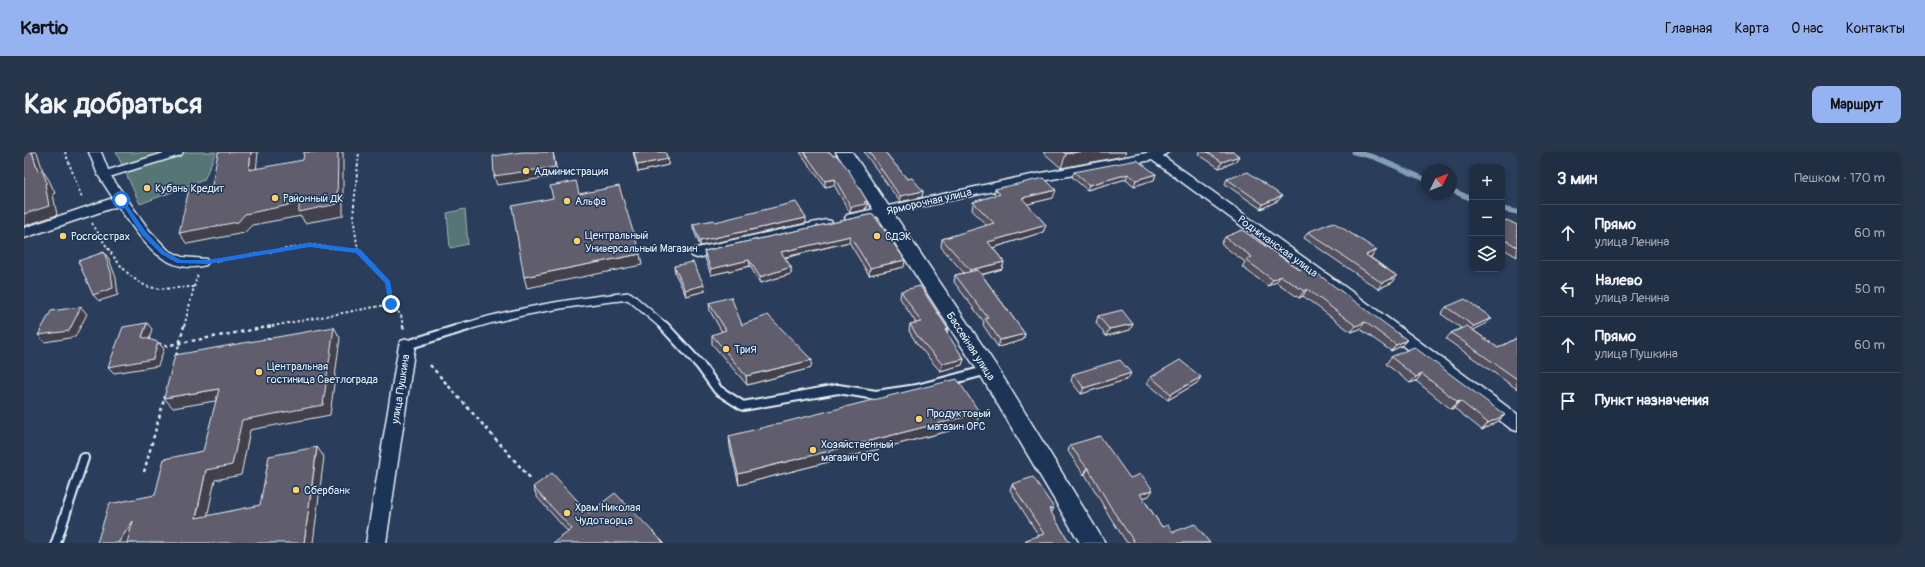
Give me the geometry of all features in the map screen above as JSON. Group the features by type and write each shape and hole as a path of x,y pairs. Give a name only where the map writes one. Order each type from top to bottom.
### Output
{"street":[{"path":"95,152 104,175 144,233 163,253 180,262 201,262"},
{"name":"Бассейная улица","path":"844,152 988,370 1093,543"},
{"name":"Ярморочная улица","path":"697,253 1021,181 1158,154"},
{"name":"Родничанская улица","path":"1158,154 1517,424"},
{"path":"24,233 121,200"},
{"name":"улица Пушкина","path":"376,543 407,345"}],"lane":[{"path":"104,175 179,152"},
{"path":"407,345 497,316 576,302 629,296 665,327 700,365 718,390 743,406 838,389 876,395 917,389 988,370"},
{"path":"56,543 84,458"}],"path":[{"path":"65,152 90,221 119,262 138,280 151,288 194,287 176,358"},
{"path":"201,262 310,245 358,251 353,216 359,152"},
{"name":"улица Пушкина","path":"358,251 388,283 391,304 401,316 407,345"},
{"path":"158,343 164,346 391,304"},
{"path":"430,365 531,479"},
{"path":"144,472 167,389"}],"green space":[{"path":"116,152 216,152 204,180 140,204"},
{"path":"465,209 468,244 450,248 447,213"}],"building":[{"path":"24,152 32,152 38,171 42,170 47,183 45,184 49,206 24,214"},
{"name":"Районный ДК","path":"218,152 251,152 249,170 303,160 304,152 338,152 337,204 299,212 299,203 245,214 238,222 179,233 189,189 212,185"},
{"path":"523,152 553,152 555,167 494,176 493,156"},
{"path":"634,152 665,152 668,159 637,165"},
{"path":"804,152 830,152 833,156 836,155 848,169 867,201 864,202 866,204 851,207 835,179 825,181"},
{"path":"869,152 885,152 907,179 912,178 923,191 900,196"},
{"path":"1063,152 1077,152 1066,154"},
{"path":"1207,152 1233,152 1239,156 1222,162"},
{"path":"1137,160 1156,174 1136,180 1128,174 1089,185 1074,172"},
{"path":"1248,172 1282,196 1263,204 1227,179"},
{"path":"1044,178 1056,190 1022,198 1046,225 988,242 1004,262 970,270 942,239 994,223 973,202 1000,194 995,189"},
{"name":"Центральный Универсальный Магазин","path":"576,181 579,194 619,186 640,254 524,277 512,206 553,198 550,186"},
{"path":"796,202 806,218 700,241 693,224 714,220 715,222"},
{"path":"873,214 905,260 870,268 850,236 781,252 791,267 760,277 749,260 711,269 704,251"},
{"path":"1507,220 1517,225 1517,247 1505,240 1505,221"},
{"path":"1333,222 1377,250 1366,255 1397,276 1382,283 1308,232"},
{"path":"1242,230 1300,270 1307,266 1407,340 1396,345 1365,322 1356,326 1307,289 1304,291 1281,276 1273,280 1246,260 1252,257 1225,237"},
{"path":"104,252 111,272 113,288 93,295 78,261"},
{"path":"693,262 704,285 685,290 674,266"},
{"path":"978,270 1025,334 1000,340 985,319 988,318 955,275"},
{"path":"920,286 948,329 945,330 964,359 942,364 918,337 910,324 921,322 901,291"},
{"path":"731,297 742,325 768,315 812,360 746,376 712,335 726,330 709,303"},
{"path":"1465,299 1492,318 1474,326 1446,307"},
{"path":"81,307 69,331 38,335 51,311"},
{"path":"1122,310 1133,324 1109,329 1098,316"},
{"path":"147,323 142,337 158,342 153,359 108,367 123,327"},
{"path":"1467,326 1498,348 1517,338 1517,379 1451,333"},
{"path":"334,327 323,405 242,420 232,465 206,470 196,518 260,505 269,456 317,447 304,543 127,543 133,521 118,543 97,543 109,504 155,495 164,459 203,451 219,389 164,398 175,355"},
{"path":"1414,347 1505,415 1488,423 1422,374 1416,377 1391,357"},
{"path":"1120,360 1131,373 1084,388 1073,374"},
{"path":"1180,360 1201,377 1171,394 1151,377"},
{"path":"957,379 980,413 738,474 729,436"},
{"path":"1100,436 1130,478 1141,474 1153,490 1140,494 1162,527 1168,525 1173,532 1195,524 1210,543 1135,543 1113,511 1088,468 1070,445"},
{"name":"Храм Николая Чудотворца","path":"552,473 589,513 615,493 664,543 553,543 572,529 533,487"},
{"path":"1033,477 1054,508 1049,509 1070,543 1028,543 1026,540 1044,534 1012,484"}],"waterway":[{"path":"1354,152 1374,157 1421,177"},
{"path":"1457,193 1469,198"},
{"path":"1505,210 1517,212"}],"place":[{"name":"Администрация","path":"526,171"},
{"name":"Кубань Кредит","path":"147,188"},
{"name":"Районный ДК","path":"275,198"},
{"name":"Альфа","path":"567,201"},
{"name":"Росгосстрах","path":"63,236"},
{"name":"СДЭК","path":"877,236"},
{"name":"Центральный Универсальный Магазин","path":"577,241"},
{"name":"ТриЯ","path":"726,349"},
{"name":"Центральная гостиница Светлограда","path":"259,372"},
{"name":"Продуктовый магазин ОРС","path":"919,419"},
{"name":"Хозяйственный магазин ОРС","path":"813,450"},
{"name":"Сбербанк","path":"296,490"},
{"name":"Храм Николая Чудотворца","path":"567,513"}],"route":[{"path":"121,200 144,233 163,253 180,262 208,262 310,245 358,251 388,283 391,304"}]}
